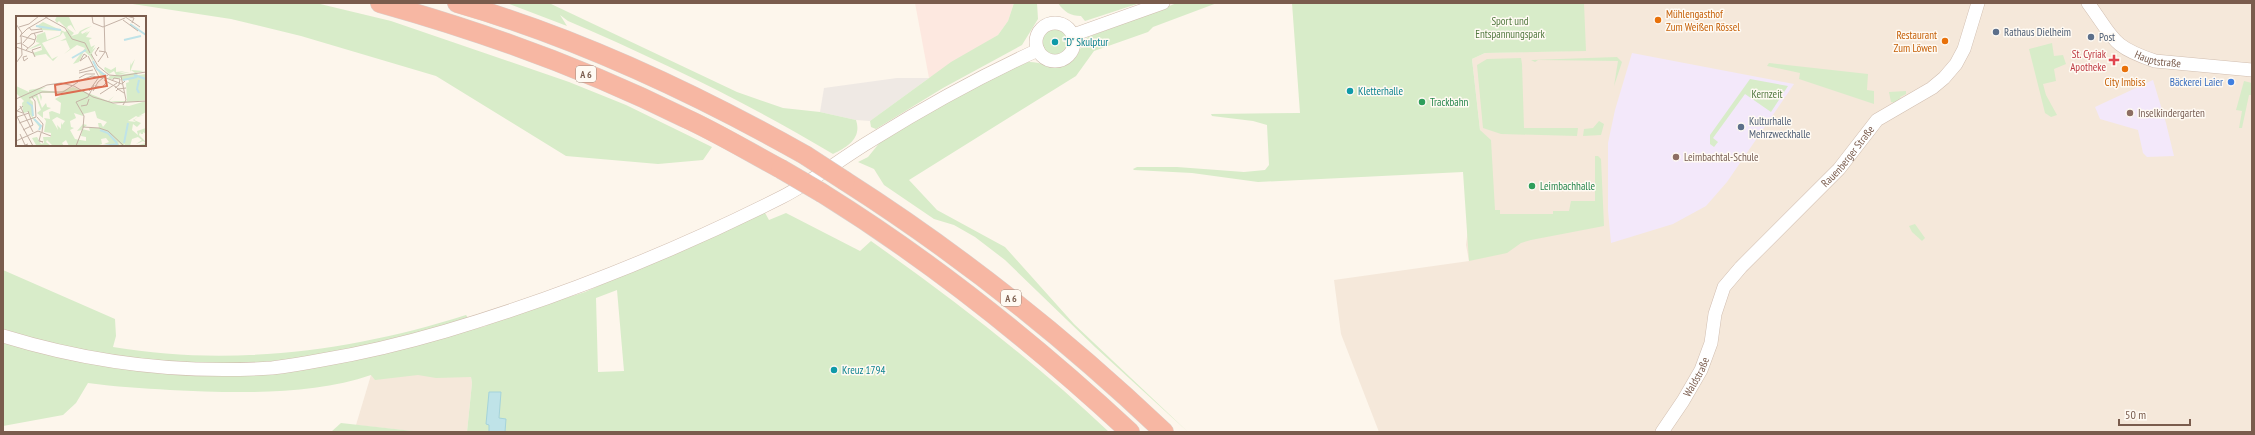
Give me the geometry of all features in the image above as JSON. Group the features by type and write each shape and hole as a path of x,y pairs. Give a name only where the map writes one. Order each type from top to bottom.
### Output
{"highway":[{"name":"A 6","path":"380,3 460,27 586,74 686,118 781,169 869,222 954,283 1043,354 1130,432"},
{"name":"A 6","path":"457,3 542,32 645,74 739,118 804,155 929,235 974,269 1052,331 1164,432"}],"street":[{"path":"1073,35 1163,3"},
{"name":"Rauenberger Straße","path":"1714,314 1724,287 1741,267 1839,169 1876,120 1932,88 1956,64 1964,49 1978,3"},
{"name":"Hauptstraße","path":"2088,3 2114,40 2128,51 2140,56 2155,61 2252,70"},
{"path":"1051,23 1062,24 1070,30 1073,35 1074,48 1066,58 1054,61 1047,59 1038,50 1036,39 1038,34 1046,25 1051,23"},
{"path":"3,336 103,361 162,368 204,370 274,368 403,344 548,298 619,270 744,214 785,195 873,139 947,96 1038,50"},
{"name":"Waldstraße","path":"1662,432 1683,401 1701,370 1711,343 1714,314"}],"shaded area":[{"path":"915,3 1014,3 1008,21 998,35 929,78"},
{"path":"1567,3 2252,3 2252,432 1379,432 1341,334 1334,280 1469,261 1466,245 1480,130 1472,59 1485,53 1570,51"},
{"name":"Leimbachtal-Schule","path":"1632,53 1794,84 1727,182 1706,206 1673,224 1611,243 1608,211 1608,143 1615,110"},
{"path":"897,78 929,78 870,121 856,120 820,112 824,88"},
{"name":"Inselkindergarten","path":"2153,80 2174,156 2147,157 2143,153 2138,130 2100,119 2095,107"},
{"path":"425,363 471,377 472,383 467,432 422,432 356,425 371,375"}],"green space":[{"path":"126,3 316,3 391,21 569,82 626,105 712,147 703,160 658,164 566,156 436,76 301,36 231,19"},
{"path":"507,3 549,3 737,92 783,108 820,112 856,120 857,132 855,137 848,145 833,154 769,117 703,83 568,21 560,15 567,26"},
{"path":"1014,3 1037,3 1038,19 1022,45 943,88 876,129 871,127 870,121 951,62 998,35 1008,21"},
{"path":"1058,3 1140,3 1085,21 1081,16 1065,11"},
{"path":"1177,3 1217,3 1153,27 1148,32 1094,51 1076,76 909,180 937,210 1005,247 1074,324 1188,432 1095,347 1005,260 975,237 954,225 934,219 884,185 874,169 858,162 868,157 881,141 978,85 1028,62 1052,66 1064,66 1075,58 1088,37"},
{"name":"Sport und Entspannungspark","path":"1292,3 1584,3 1586,51 1485,53 1472,59 1480,130 1491,140 1495,210 1500,210 1500,214 1553,214 1553,211 1569,211 1571,201 1595,201 1595,156 1598,156 1601,159 1604,226 1531,240 1521,243 1507,253 1469,261 1463,172 1258,182 1192,173 1134,170 1133,169 1137,167 1177,167 1244,172 1265,170 1269,165 1267,125 1253,121 1212,116 1211,114 1300,113"},
{"path":"1055,28 1065,32 1069,42 1065,52 1055,56 1045,52 1041,42 1045,32"},
{"path":"2052,43 2054,56 2063,55 2066,64 2054,69 2056,81 2043,84 2046,95 2057,115 2051,117 2045,113 2029,49"},
{"path":"1617,57 1622,62 1614,86 1618,61 1538,60 1535,62 1531,60"},
{"path":"1521,58 1524,128 1578,128 1577,136 1501,134 1483,128 1477,65 1487,59"},
{"path":"1769,63 1868,74 1867,90 1874,91 1874,104 1799,79 1800,73 1767,66"},
{"name":"Kernzeit","path":"1750,79 1788,86 1771,112 1745,94 1713,138 1718,142 1714,147 1710,144 1710,135"},
{"path":"2244,81 2252,83 2252,95 2249,95 2242,128 2239,128 2242,111 2236,110"},
{"path":"1906,91 1906,94 1900,97 1901,100 1895,103 1891,102 1889,92"},
{"path":"1599,121 1604,124 1601,135 1583,136 1584,129 1593,128"},
{"path":"764,211 769,220 786,213 860,251 871,241 933,286 1023,356 1109,432 467,432 472,383 471,377 436,378 418,375 375,380 371,375 348,382 323,387 272,392 170,390 88,383 76,403 63,415 3,426 3,342 94,364 156,373 210,375 416,345 486,326 490,322 585,292","holes":["617,290 624,371 598,372 596,298"]},
{"path":"1915,224 1925,238 1922,241 1912,232 1909,226"},
{"path":"3,270 115,319 116,336 113,347 157,353 202,356 291,352 380,338 423,328 466,315 469,319 371,345 304,357 236,364 202,364 152,361 76,349 3,330"},
{"path":"341,423 422,432 331,432"}],"water":[{"path":"489,392 501,392 499,418 506,419 505,432 489,432 489,425 486,424"}],"place":[{"name":"Mühlengasthof Zum Weißen Rössel","path":"1658,20"},
{"name":"Rathaus Dielheim","path":"1996,32"},
{"name":"Post","path":"2091,37"},
{"name":"Restaurant Zum Löwen","path":"1945,41"},
{"name":"\"D\" Skulptur","path":"1055,42"},
{"name":"St. Cyriak Apotheke","path":"2114,60"},
{"name":"City Imbiss","path":"2125,69"},
{"name":"Bäckerei Laier","path":"2231,82"},
{"name":"Kletterhalle","path":"1350,91"},
{"name":"Trackbahn","path":"1422,102"},
{"name":"Inselkindergarten","path":"2130,113"},
{"name":"Kulturhalle Mehrzweckhalle","path":"1741,127"},
{"name":"Leimbachtal-Schule","path":"1676,157"},
{"name":"Leimbachhalle","path":"1532,186"},
{"name":"Kreuz 1794","path":"834,370"}]}
